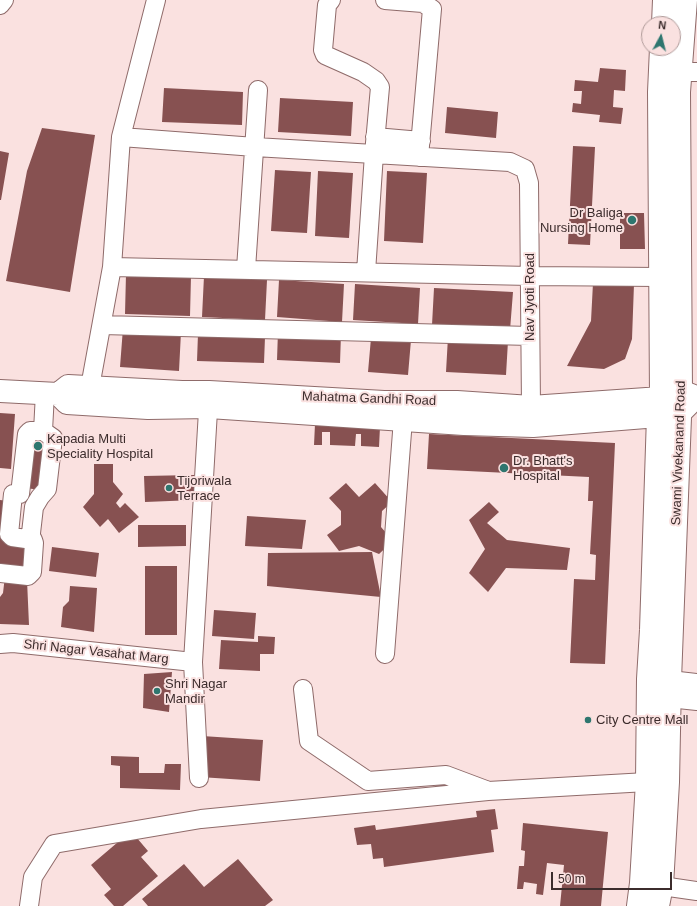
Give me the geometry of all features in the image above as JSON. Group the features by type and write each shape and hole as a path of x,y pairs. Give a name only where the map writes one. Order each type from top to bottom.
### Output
{"main road":[{"path":"663,16 664,0"},
{"name":"Swami Vivekanand Road","path":"638,906 654,891 668,782 670,689 689,399 679,92 689,72 686,0"},
{"name":"Swami Vivekanand Road","path":"654,891 647,782 648,678 652,622 659,407 659,92 661,56"},
{"name":"Mahatma Gandhi Road","path":"0,391 51,394 67,403 90,396 148,408 209,400 404,410 464,424 532,416 659,407 689,399"}],"street":[{"path":"0,5 4,0"},
{"path":"90,396 112,267 122,137 156,0"},
{"path":"331,0 327,5 323,50 325,55 363,72 376,81 380,87 374,146 366,272"},
{"path":"122,137 255,147 374,146 420,149 432,9 423,3 385,0"},
{"path":"246,269 258,90"},
{"name":"Nav Jyoti Road","path":"420,149 510,162 525,169 529,183 532,416"},
{"path":"112,267 530,276 660,277"},
{"path":"102,325 530,336"},
{"path":"43,431 51,394"},
{"path":"199,778 193,662 209,400"},
{"path":"385,654 404,410"},
{"path":"0,573 28,576 32,572 34,543 32,540 12,537 9,534 11,494 27,434 30,431 43,431 53,438 47,489 40,497 34,508 31,533"},
{"path":"11,494 40,497"},
{"name":"Shri Nagar Vasahat Marg","path":"0,644 13,643 193,662"},
{"path":"670,689 697,683"},
{"path":"303,689 310,741 368,781 446,775 488,791"},
{"path":"670,689 697,701"},
{"path":"29,906 33,877 54,844 201,819 488,791 647,782"},
{"path":"654,891 697,891"}],"building":[{"path":"600,68 626,70 625,91 614,90 613,107 623,108 621,124 599,122 600,115 572,112 573,103 581,104 582,91 574,91 575,80 598,82"},
{"path":"164,88 243,92 242,125 162,122"},
{"path":"280,98 353,102 351,136 278,132"},
{"path":"447,107 498,112 496,138 445,133"},
{"path":"42,128 95,135 70,292 6,281 27,171"},
{"path":"573,146 595,147 590,245 568,244"},
{"path":"0,151 9,153 1,200 0,200"},
{"path":"275,170 311,172 307,233 271,231"},
{"path":"318,171 353,173 349,238 315,236"},
{"path":"387,171 427,173 423,243 384,241"},
{"path":"620,213 644,213 645,249 620,249"},
{"path":"126,274 191,276 190,316 125,314"},
{"path":"204,276 267,280 265,320 202,317"},
{"path":"279,280 344,284 342,322 277,317"},
{"path":"593,283 634,284 632,339 625,359 604,369 567,366 591,321"},
{"path":"355,284 420,288 418,324 353,320"},
{"path":"434,288 513,292 510,330 432,325"},
{"path":"123,328 181,332 179,371 120,367"},
{"path":"278,331 341,334 340,363 277,360"},
{"path":"198,334 265,337 264,363 197,361"},
{"path":"448,337 508,341 506,375 446,372"},
{"path":"371,338 411,340 408,375 368,372"},
{"path":"0,413 15,414 11,469 0,468"},
{"path":"315,424 380,427 379,447 361,446 361,434 356,434 355,446 330,445 330,432 322,432 322,445 314,445"},
{"path":"429,434 615,443 605,664 570,663 574,579 595,580 596,555 590,554 593,501 588,501 589,477 427,469"},
{"path":"31,435 48,438 41,490 25,488"},
{"path":"94,464 113,464 113,482 123,494 116,503 120,508 125,503 139,517 119,533 108,519 100,527 83,507 94,494"},
{"name":"Tijoriwala Terrace","path":"194,475 195,500 145,502 144,476"},
{"path":"346,483 359,497 375,483 392,502 382,511 381,527 393,541 379,554 359,546 339,551 327,535 341,525 341,511 329,498"},
{"path":"0,500 8,501 6,542 30,542 28,570 0,568"},
{"path":"489,502 499,512 487,523 507,540 570,548 567,570 506,568 488,592 469,573 485,549 469,520"},
{"path":"247,516 306,520 302,549 245,546"},
{"path":"138,525 186,525 186,546 138,547"},
{"path":"52,547 99,553 96,577 49,571"},
{"path":"372,552 381,597 267,586 268,553"},
{"path":"145,566 177,566 177,635 145,635"},
{"path":"5,576 27,580 29,625 0,624 0,597 3,593"},
{"path":"70,586 97,588 94,632 61,627 63,607 69,601"},
{"path":"214,610 256,613 254,639 212,636"},
{"path":"258,636 275,637 274,654 260,654 260,671 219,669 221,640 258,642"},
{"name":"Shri Nagar Mandir","path":"172,672 169,712 143,708 144,674"},
{"path":"202,736 263,740 260,781 200,777"},
{"path":"111,756 139,757 139,773 164,773 165,764 181,764 180,790 120,788 120,766 111,765"},
{"path":"495,809 498,829 491,830 494,852 384,867 383,858 373,859 371,844 357,845 354,828 375,825 376,830 477,817 476,811"},
{"path":"523,823 608,832 601,906 560,906 564,865 547,863 543,895 536,894 537,884 524,882 523,889 517,889 519,866 524,866 525,851 521,850"},
{"path":"131,831 148,851 141,857 158,876 123,906 114,906 104,895 111,889 91,865"},
{"path":"238,859 273,900 265,906 148,906 142,899 184,864 204,887"}],"place":[{"name":"Dr Baliga Nursing Home","path":"632,220"},
{"name":"Kapadia Multi Speciality Hospital","path":"38,446"},
{"name":"Dr. Bhatt's Hospital","path":"504,468"},
{"name":"Tijoriwala Terrace","path":"169,488"},
{"name":"Shri Nagar Mandir","path":"157,691"},
{"name":"City Centre Mall","path":"588,720"}]}
